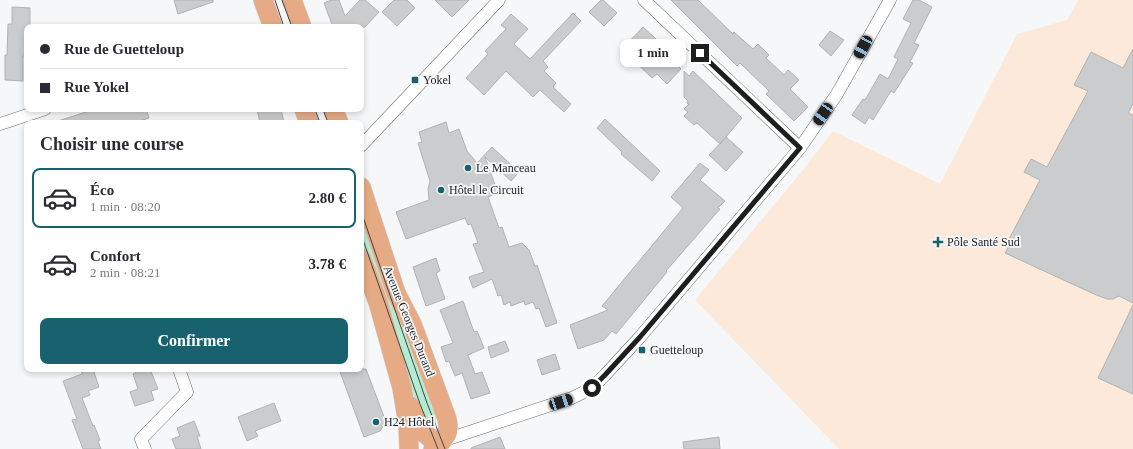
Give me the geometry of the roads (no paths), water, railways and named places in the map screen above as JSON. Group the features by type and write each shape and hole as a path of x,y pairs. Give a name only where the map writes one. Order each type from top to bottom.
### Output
{"main road":[{"path":"263,0 272,24"},
{"path":"292,0 298,24"},
{"name":"Avenue Georges Durand","path":"364,196 396,293 412,324 447,419 447,436 438,445"},
{"name":"Avenue Georges Durand","path":"364,266 378,302 402,388 408,425 409,449"},
{"path":"402,388 417,422 427,436 434,440 438,445"}],"street":[{"path":"364,143 499,0"},
{"path":"644,0 800,148"},
{"path":"438,445 477,430 572,398 592,388 640,337 800,148 837,94 890,0"},
{"path":"0,124 36,112"},
{"path":"145,449 141,438 187,392 180,372"},
{"path":"447,419 452,425 461,430 477,430"}],"tram line":[{"path":"275,0 283,24"},
{"path":"282,0 291,24"},
{"path":"316,112 319,120"},
{"path":"324,112 327,120"},
{"path":"364,220 427,403 445,449"},
{"path":"364,243 420,404 438,449"}],"place":[{"name":"Yokel","path":"415,80"},
{"name":"Le Manceau","path":"468,168"},
{"name":"Hôtel le Circuit","path":"441,190"},
{"name":"Pôle Santé Sud","path":"938,242"},
{"name":"Guetteloup","path":"642,350"},
{"name":"H24 Hôtel","path":"376,422"}]}
